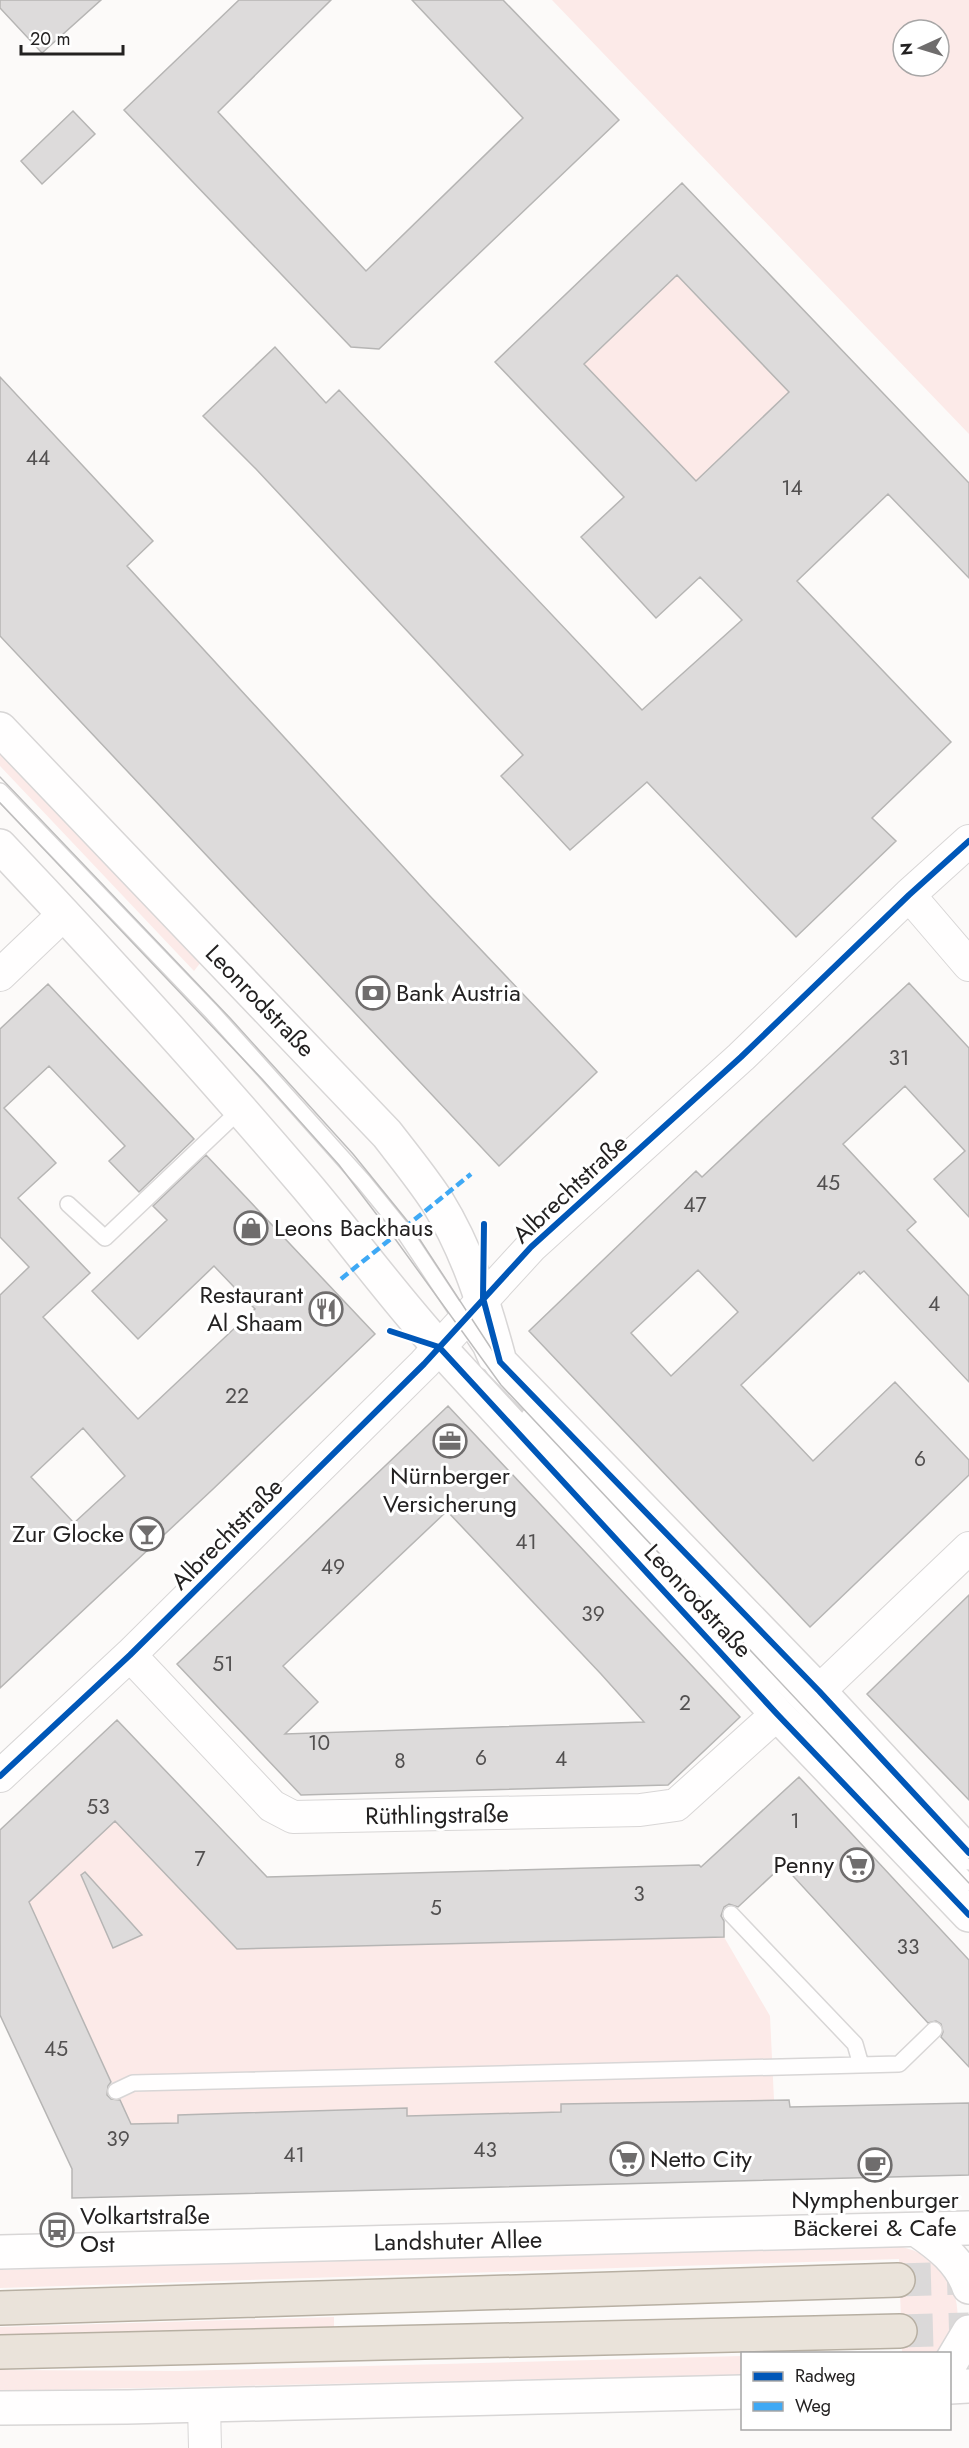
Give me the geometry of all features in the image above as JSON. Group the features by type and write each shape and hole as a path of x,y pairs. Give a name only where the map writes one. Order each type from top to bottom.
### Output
{"highway":[{"path":"0,2308 898,2280"},
{"path":"0,2352 900,2331"}],"main road":[{"name":"Leonrodstraße","path":"0,729 387,1134 436,1200 462,1247 473,1309 494,1365 819,1691 969,1852"},
{"name":"Leonrodstraße","path":"0,846 152,1010 305,1184 399,1302 439,1347 777,1714 969,1915"},
{"name":"Landshuter Allee","path":"0,2252 969,2228"},
{"path":"917,2230 953,2259 964,2274 969,2287"},
{"path":"951,2362 969,2332"},
{"path":"951,2387 969,2386"},
{"path":"0,2408 741,2392"}],"street":[{"name":"Albrechtstraße","path":"0,1776 130,1654 439,1347 531,1247 741,1057 909,895 969,841"},
{"path":"909,895 969,965"},
{"path":"0,975 64,914"},
{"path":"819,1691 969,1548"},
{"name":"Rüthlingstraße","path":"130,1654 272,1806 293,1817 640,1810 676,1805 777,1714"},
{"path":"204,2405 205,2448"}],"lane":[{"path":"0,791 211,1011 363,1181 473,1309"},
{"path":"68,1204 105,1238 240,1110"},
{"path":"517,1402 969,1883"},
{"path":"731,1914 855,2044 861,2065"},
{"path":"116,2091 133,2083 899,2064 934,2030"}],"shaded area":[{"path":"552,0 969,0 969,434"},
{"path":"677,275 789,392 696,481 584,364"},
{"path":"0,749 201,962 194,971 0,766"},
{"path":"116,1820 238,1949 724,1937 770,2016 774,2100 562,2104 561,2112 407,2116 407,2108 179,2115 178,2123 131,2124 28,1902"},
{"path":"899,2246 930,2258 944,2271 953,2289 958,2318 956,2330 941,2352 902,2352 899,2259 0,2288 0,2270"},
{"path":"334,2317 334,2327 0,2336 0,2327"},
{"path":"741,2356 741,2375 0,2391 0,2370 178,2371"}],"building":[{"path":"0,0 101,0 42,53 0,8"},
{"path":"239,0 331,0 218,112 366,271 523,118 412,0 503,0 619,120 379,349 351,347 124,110"},
{"path":"73,111 95,134 42,184 21,161"},
{"path":"682,183 969,483 969,578 888,494 797,581 951,742 872,818 896,841 796,937 647,782 570,850 501,776 523,755 256,469 203,416 275,347 326,403 339,390 642,710 742,620 700,577 656,618 581,537 624,497 495,362","holes":["677,275 789,392 696,481 584,364"]},
{"path":"0,377 153,541 127,566 429,895 597,1072 499,1166 0,636"},
{"path":"909,983 969,1048 969,1217 934,1179 965,1151 905,1086 843,1144 916,1222 907,1230 969,1296 969,1382 864,1271 860,1274 859,1272 741,1385 813,1461 895,1382 969,1460 969,1475 810,1627 529,1331 696,1171 702,1177","holes":["698,1270 738,1312 671,1376 631,1333"]},
{"path":"48,984 194,1139 139,1192 109,1161 125,1146 49,1066 4,1108 56,1163 18,1198 90,1273 43,1317 138,1419 255,1309 214,1266 138,1339 92,1291 167,1220 153,1206 206,1155 375,1334 0,1688 0,1295 29,1267 0,1237 0,1029","holes":["83,1428 125,1476 74,1523 31,1477"]},
{"path":"448,1406 740,1717 668,1785 301,1795 177,1664","holes":["447,1511 644,1722 285,1734 318,1702 283,1666"]},
{"path":"969,1595 969,1800 867,1694"},
{"path":"117,1720 267,1877 699,1865 701,1867 799,1777 969,1960 969,2067 941,2037 943,2032 941,2024 936,2021 928,2023 783,1865 738,1907 729,1904 724,1907 721,1916 724,1921 724,1937 237,1949 115,1821 29,1902 111,2082 107,2095 111,2099 120,2100 131,2124 178,2123 178,2115 407,2108 407,2116 561,2112 561,2104 789,2100 790,2107 969,2103 969,2175 72,2198 72,2169 0,2015 0,1830"},
{"path":"85,1872 142,1935 113,1948 81,1875"}],"tunnel":[{"path":"898,2280 969,2278"},
{"path":"900,2331 969,2329"}],"tram line":[{"path":"0,777 230,1018 353,1154 409,1223 500,1362 819,1691 969,1858"},
{"path":"0,803 262,1079 339,1165 501,1385 969,1883"}],"marked path":[{"path":"341,1279 471,1174"}],"cycle path":[{"path":"0,1776 130,1655 424,1364 531,1247 741,1057 909,895 969,841"},
{"path":"484,1224 483,1298 500,1362 819,1691 969,1853"},
{"path":"390,1331 439,1347 777,1714 969,1915"}],"place":[{"name":"Bank Austria","path":"373,993"},
{"name":"Leons Backhaus","path":"251,1228"},
{"name":"Restaurant Al Shaam","path":"326,1309"},
{"name":"Nürnberger Versicherung","path":"450,1441"},
{"name":"Zur Glocke","path":"147,1534"},
{"name":"Penny","path":"857,1865"},
{"name":"Netto City","path":"627,2159"},
{"name":"Nymphenburger Bäckerei & Cafe","path":"875,2165"},
{"name":"Volkartstraße Ost","path":"57,2230"}]}
